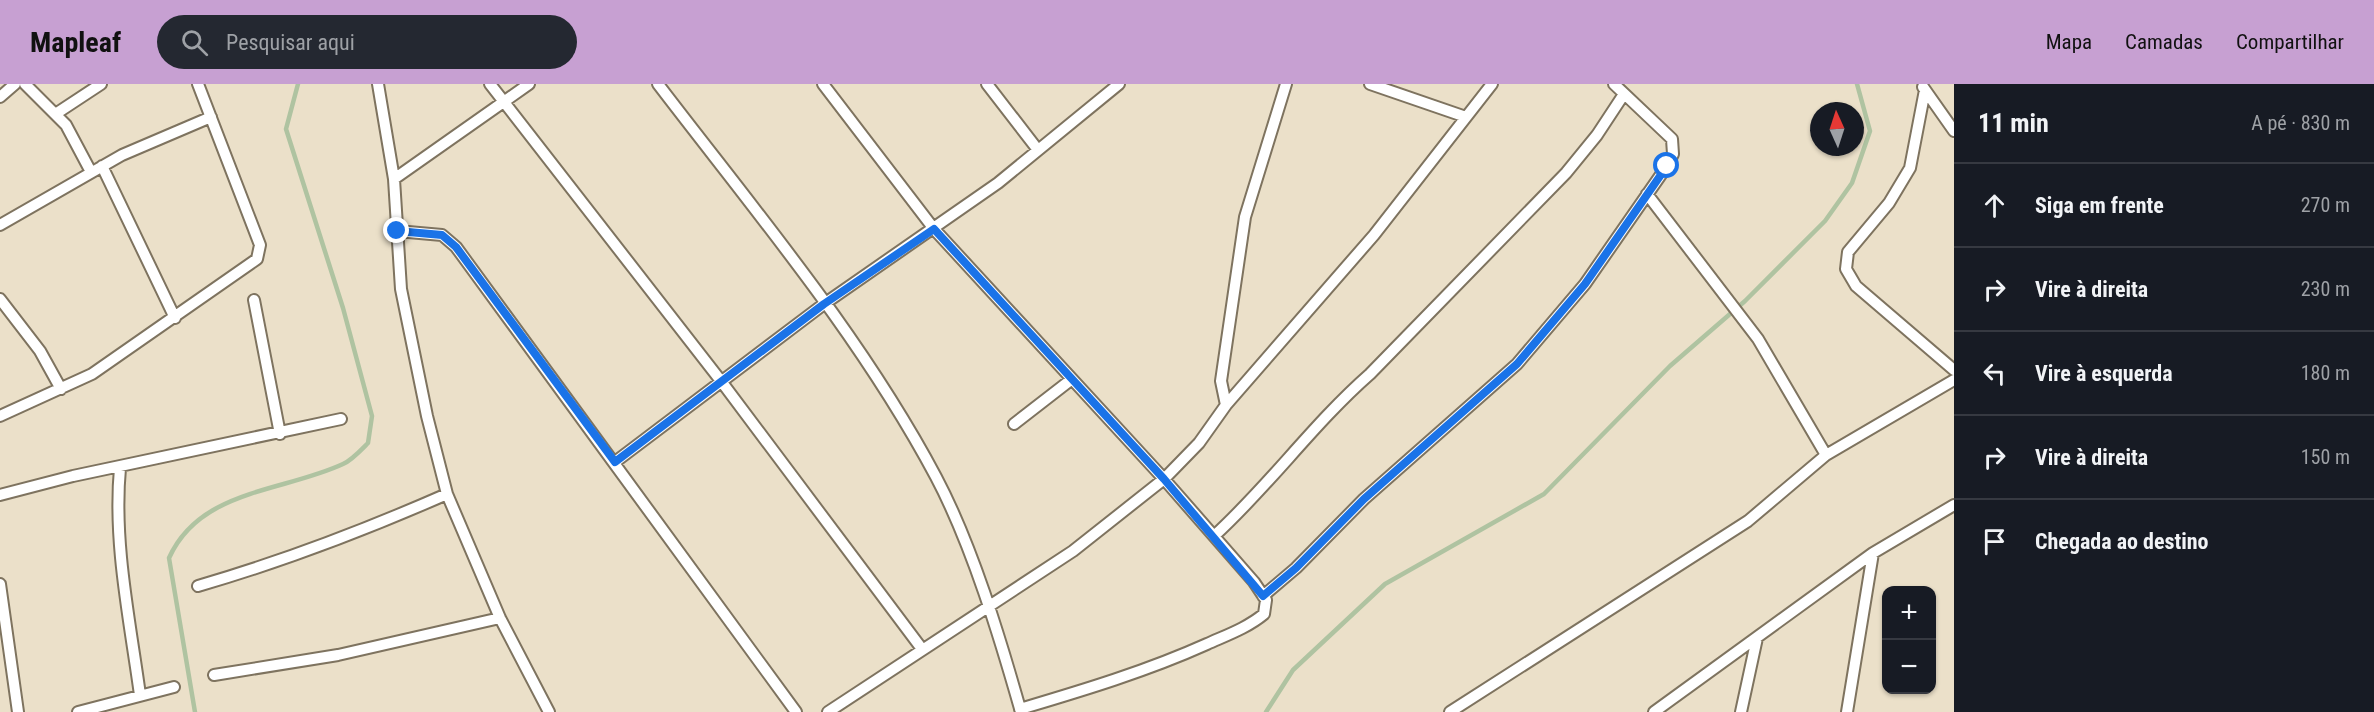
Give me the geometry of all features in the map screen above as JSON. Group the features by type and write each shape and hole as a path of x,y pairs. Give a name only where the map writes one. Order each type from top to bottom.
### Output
{"street":[{"path":"0,97 15,84"},
{"path":"25,84 57,113 91,172"},
{"path":"57,113 100,84"},
{"path":"0,416 61,389 117,358 257,260 261,253 260,245 198,84"},
{"path":"378,84 394,179 401,289 447,494 500,618 549,712"},
{"path":"490,84 721,381 922,649"},
{"path":"394,179 529,84"},
{"path":"658,84 824,304 891,400 936,478 956,520 1021,711 1143,671 1229,634 1264,614 1267,608 1263,596 1214,536 934,229 823,84"},
{"path":"987,84 1038,150"},
{"path":"615,462 824,304 998,183 1119,84"},
{"path":"1227,405 1221,381 1245,217 1286,84"},
{"path":"1370,84 1466,117"},
{"path":"828,712 1073,551 1164,479 1199,443 1227,405 1374,235 1491,84"},
{"path":"1263,596 1296,568 1364,499 1517,364 1585,284 1647,194 1673,154 1672,139 1614,84"},
{"path":"1923,87 1953,128"},
{"path":"1923,87 1910,168 1890,203 1848,252 1846,269 1856,286 1954,370"},
{"path":"1214,536 1252,501 1346,396 1566,173 1598,135 1624,94"},
{"path":"0,225 102,166 211,117"},
{"path":"102,166 175,318"},
{"path":"1647,194 1758,339 1826,455"},
{"path":"397,231 442,235 456,247 796,712"},
{"path":"0,299 40,351 61,389"},
{"path":"254,300 280,434"},
{"path":"1014,424 1071,379"},
{"path":"1450,712 1748,521 1826,455 1954,380"},
{"path":"0,495 73,476 280,434 341,419"},
{"path":"120,468 117,495 125,585 140,696"},
{"path":"198,586 304,553 365,530 447,494"},
{"path":"1654,712 1873,554 1954,505"},
{"path":"1847,712 1873,554"},
{"path":"0,584 18,712"},
{"path":"214,675 338,656 500,618"},
{"path":"1741,712 1756,638"},
{"path":"78,712 174,687"}],"waterway":[{"path":"195,712 169,558 183,535 201,518 222,505 343,464 368,443 372,416 343,308 286,129 298,84"},
{"path":"1266,712 1293,670 1385,584 1544,494 1670,366 1745,301 1825,221 1852,183 1870,131 1857,84"}],"route":[{"path":"397,231 429,232 442,235 456,247 615,462 824,304 934,229 1164,479 1254,582 1263,596 1296,568 1364,499 1517,364 1585,284 1667,166"}]}
